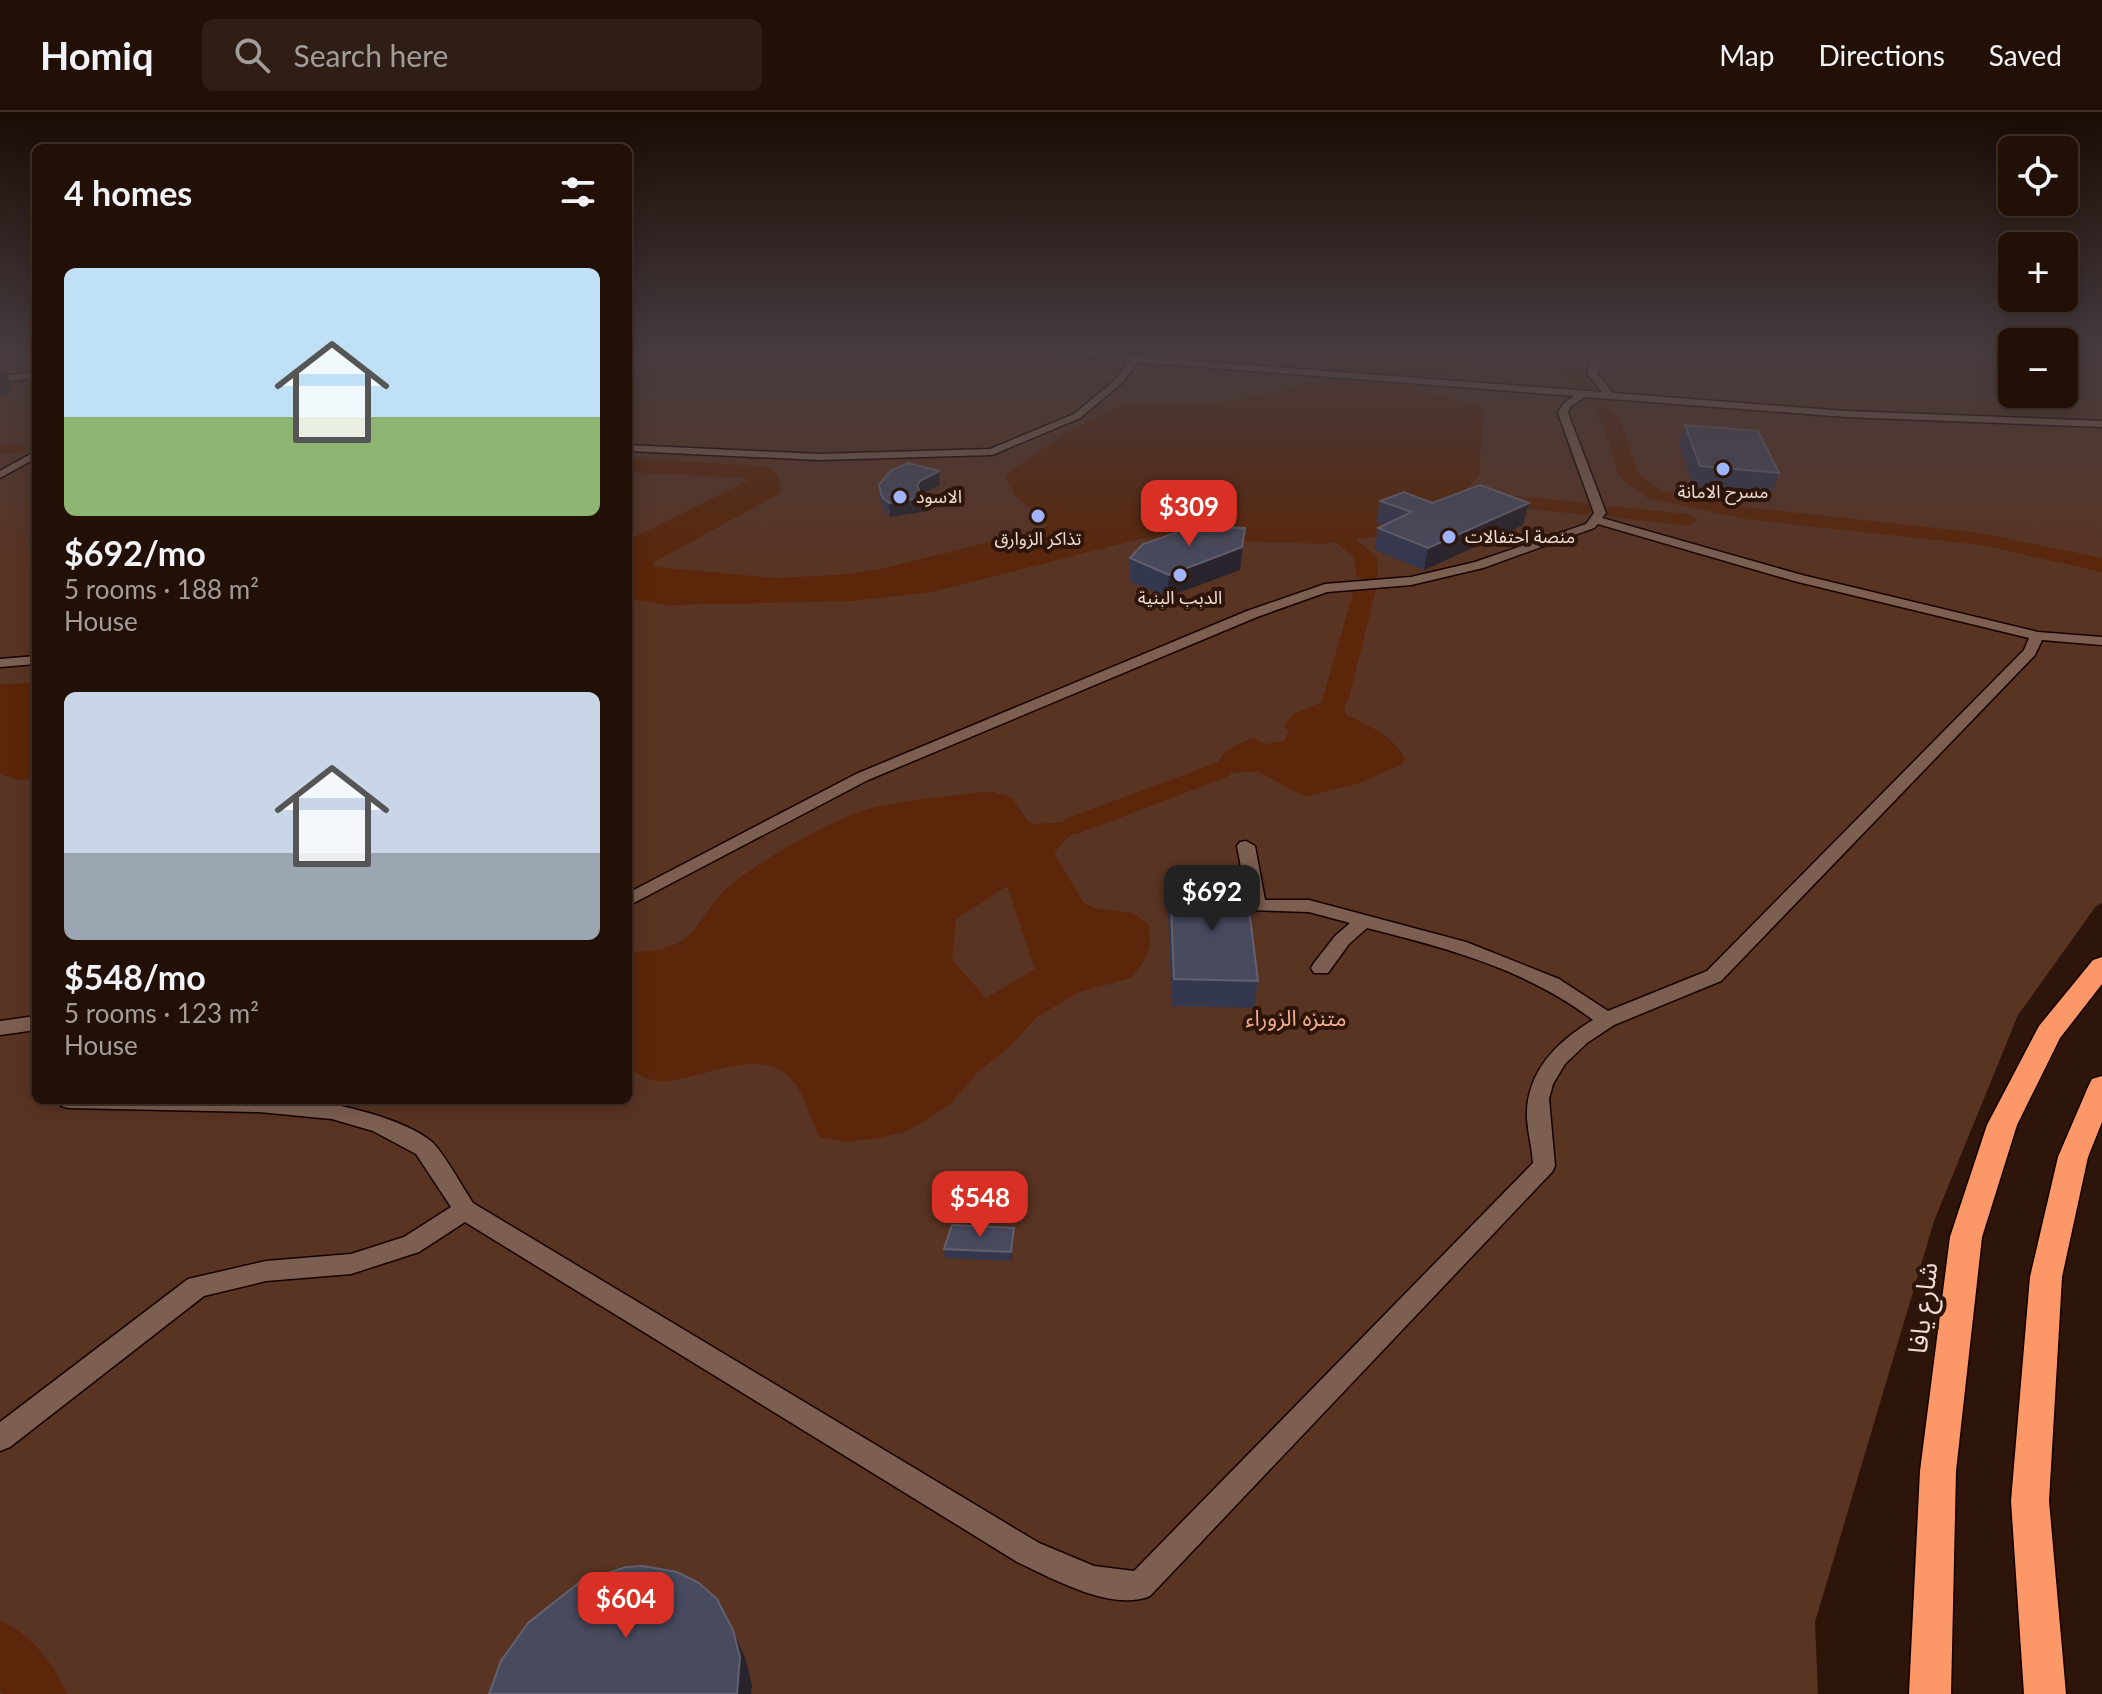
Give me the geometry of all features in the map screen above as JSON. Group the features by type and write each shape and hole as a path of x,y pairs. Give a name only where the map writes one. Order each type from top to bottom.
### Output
{"highway":[{"name":"شارع يافا","path":"1930,1694 1938,1471 1966,1237 2008,1112 2049,1033 2102,966"},
{"path":"2045,1694 2030,1501 2046,1277 2073,1157 2102,1087"}],"street":[{"path":"632,448 819,457 992,452 1064,422"},
{"path":"1567,422 1600,513 1597,520"},
{"path":"2044,422 2102,424"},
{"path":"0,475 32,456"},
{"path":"632,898 862,777 1252,614 1325,588 1411,581 1479,565 1518,554 1597,520 1790,576 1968,615 2037,636 2102,641"},
{"path":"259,1104 332,1111 380,1125 424,1148 465,1210 1029,1553 1094,1581 1140,1586 1544,1166 1538,1092 1559,1054 1574,1040 1635,1004 1690,988 1714,976 2030,652 2037,636"},
{"path":"0,663 32,660"},
{"path":"1246,846 1257,905"},
{"path":"1210,904 1309,906 1491,957 1562,988 1607,1020"},
{"path":"1321,968 1342,940 1364,921"},
{"path":"0,1028 32,1027"},
{"path":"0,1438 117,1357 181,1308 197,1287 266,1271 351,1264 411,1245 465,1210"}],"green space":[{"name":"متنزه الزوراء","path":"0,422 32,422 32,1104 632,1104 632,422 2102,422 2102,903 2096,906 2018,1015 1934,1221 1815,1622 1818,1694 0,1694"}],"shaded area":[{"path":"1482,422 1479,476 1462,493 1398,530 1373,537 1324,544 1144,538 932,592 852,601 669,605 632,600 632,538 746,482 746,478 632,472 632,458 768,467 778,476 781,491 777,495 654,562 654,567 775,578 838,575 877,570 1045,528 1047,525 1015,495 1006,478 1011,470 1082,424"},
{"path":"32,683 32,779 17,780 0,774 0,684"},
{"path":"1326,700 1344,703 1346,715 1388,738 1405,759 1402,764 1357,784 1307,796 1260,772 1222,773 1216,767 1226,752 1253,738 1266,744 1284,741 1289,732 1284,727 1293,714"},
{"path":"994,792 1012,798 1028,821 1035,824 1072,822 1080,829 1054,853 1083,902 1093,908 1133,913 1149,925 1147,956 1131,978 1079,992 1037,1017 1009,1047 978,1072 949,1105 904,1132 878,1138 846,1142 819,1137 799,1090 789,1077 776,1068 760,1064 743,1065 657,1081 632,1071 632,952 673,946 686,938 723,892 738,879 803,838 860,812 912,800","holes":["1007,886 1035,969 986,998 952,960 956,919"]}],"building":[{"path":"1685,425 1758,431 1779,473 1700,466"},
{"path":"908,463 939,471 920,481 917,486 927,497 889,503 882,497 879,485 890,471"},
{"path":"1480,485 1529,503 1428,548 1378,528 1412,512 1380,501 1404,492 1432,503"},
{"path":"1195,526 1245,528 1242,547 1169,575 1130,558 1143,544"},
{"path":"1170,883 1246,885 1258,981 1174,979"},
{"path":"952,1225 1014,1228 1011,1252 944,1249"},
{"path":"643,1566 677,1572 699,1583 717,1599 733,1630 740,1657 737,1694 489,1694 501,1661 528,1623 580,1582 626,1567"}],"waterway":[{"path":"1612,422 1629,476 1654,494 1673,500 1745,513 1981,539 2102,565"},
{"path":"0,450 17,448"},
{"path":"1486,499 1586,509"},
{"path":"1611,512 1688,520"},
{"path":"1347,542 1366,557 1367,575"},
{"path":"1335,701 1365,590"},
{"path":"1075,825 1219,770"},
{"path":"0,1648 39,1694"}],"place":[{"name":"مسرح الامانة","path":"1723,469"},
{"name":"الاسود","path":"900,497"},
{"name":"تذاكر الزوارق","path":"1038,516"},
{"name":"منصة احتفالات","path":"1449,537"},
{"name":"الدبب البنية","path":"1180,575"}]}
